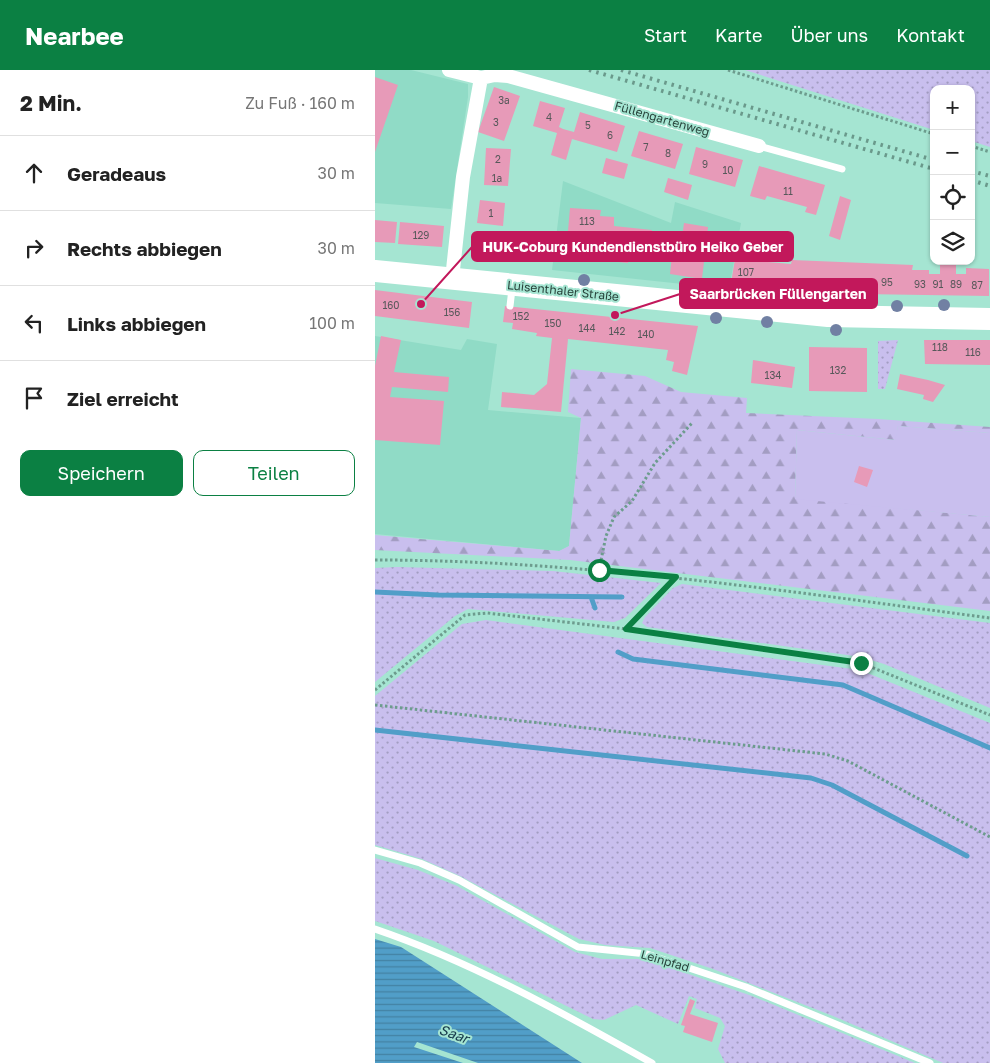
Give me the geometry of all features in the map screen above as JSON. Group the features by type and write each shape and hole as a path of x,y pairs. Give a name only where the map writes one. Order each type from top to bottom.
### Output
{"main road":[{"name":"Luisenthaler Straße","path":"375,271 452,279 511,296 828,316 990,319"}],"street":[{"name":"Füllengartenweg","path":"449,70 481,78 495,75 508,76 759,146"},
{"path":"452,279 463,177 481,78"}],"lane":[{"name":"Füllengartenweg","path":"759,146 842,169"},
{"name":"Leinpfad","path":"375,850 420,863 459,880 578,947 647,954 746,988 930,1063"},
{"path":"375,929 462,963 589,1028 652,1063"}],"path":[{"path":"728,70 930,133"},
{"path":"975,147 990,152"},
{"path":"599,570 606,536 613,517 632,501 655,463 693,422"},
{"path":"375,560 599,570 676,577 990,618"},
{"path":"626,629 676,577"},
{"path":"375,690 465,615 487,613 626,629 861,663 990,715"},
{"path":"375,704 825,754 848,761 990,837"}],"shaded area":[{"path":"375,70 411,70 468,84 468,97 451,209 375,203"},
{"path":"563,181 671,223 675,202 741,223 729,289 552,270"},
{"path":"375,336 461,350 467,339 497,344 488,410 581,418 569,546 560,551 375,534"}],"green space":[{"path":"745,70 990,70 990,147 975,142 975,85 930,85 930,129"},
{"path":"898,340 885,389 878,389 878,341"},
{"path":"571,369 645,376 681,392 747,398 746,413 878,419 990,427 990,433 898,426 896,440 797,430 795,498 990,517 990,611 570,560 375,550 375,535 559,551 569,546 581,418 568,412"},
{"path":"898,426 990,433 990,517 795,499 797,430 895,440"},
{"path":"375,568 553,571 661,583 625,618 614,622 468,609 455,616 375,682"},
{"path":"682,584 990,623 990,708 884,664 861,657 647,627 642,623 645,617 673,588"},
{"path":"486,620 860,670 990,723 990,1063 943,1063 833,1016 713,969 650,948 605,945 579,939 460,876 422,859 375,845 375,696 462,624"},
{"path":"375,858 418,870 457,886 575,952 602,959 645,959 752,996 915,1063 725,1063 718,1049 725,1026 720,1018 695,1008 697,999 689,996 678,1024 636,1005 604,1020 593,1019 434,941 375,921"}],"water":[{"name":"Saar","path":"375,939 401,947 582,1063 478,1063 417,1042 414,1047 463,1063 375,1063"}],"building":[{"path":"375,77 398,85 375,152"},
{"path":"494,87 520,96 504,141 478,132"},
{"path":"540,101 565,108 559,127 563,129 574,132 580,112 625,126 617,152 572,139 566,160 551,155 557,133 533,126"},
{"path":"639,131 683,144 675,169 631,156"},
{"path":"696,147 743,160 735,187 689,174"},
{"path":"486,148 511,149 508,186 484,185"},
{"path":"606,158 628,164 624,179 602,173"},
{"path":"759,166 825,185 816,215 805,212 807,207 767,196 765,200 750,196"},
{"path":"668,178 692,185 688,200 664,192"},
{"path":"840,196 851,200 840,240 829,236"},
{"path":"480,200 505,203 503,226 477,223"},
{"path":"570,208 601,210 600,216 614,217 614,226 652,230 651,238 630,236 628,263 599,260 601,234 568,231"},
{"path":"375,220 397,222 395,243 375,242"},
{"path":"400,222 444,226 442,247 398,244"},
{"path":"684,223 708,227 702,279 670,274 674,236 682,237"},
{"path":"735,259 791,264 792,260 913,265 912,270 929,270 929,274 940,274 940,265 956,265 956,274 966,274 966,268 989,269 989,296 861,294 731,283"},
{"path":"375,290 472,302 469,328 375,316"},
{"path":"505,306 698,326 687,375 672,371 674,362 666,360 668,350 568,339 561,412 501,407 502,392 534,395 547,384 552,338 536,336 537,333 512,329 513,323 503,322"},
{"path":"381,336 401,340 394,372 449,377 448,392 392,387 390,397 444,401 440,445 375,440 375,366"},
{"path":"924,340 990,340 990,365 925,364"},
{"path":"809,347 867,348 867,392 809,391"},
{"path":"753,360 795,367 792,388 751,383"},
{"path":"900,374 945,385 933,402 923,399 924,395 897,389"},
{"path":"859,466 873,470 867,487 854,482"},
{"path":"690,999 695,1001 690,1014 718,1023 712,1042 683,1032 685,1026 681,1025"}],"waterway":[{"path":"375,592 438,595 622,597"},
{"path":"591,597 595,608"},
{"path":"618,652 633,659 843,685 990,748"},
{"path":"375,730 811,778 832,785 967,856"}],"railway":[{"path":"589,70 930,168"},
{"path":"621,70 930,159"},
{"path":"975,172 990,176"},
{"path":"975,181 990,186"}],"place":[{"name":"HUK-Coburg Kundendienstbüro Heiko Geber","path":"421,304"},
{"name":"Saarbrücken Füllengarten","path":"615,315"}],"route":[{"path":"599,570 676,577 626,629 861,663"}]}
